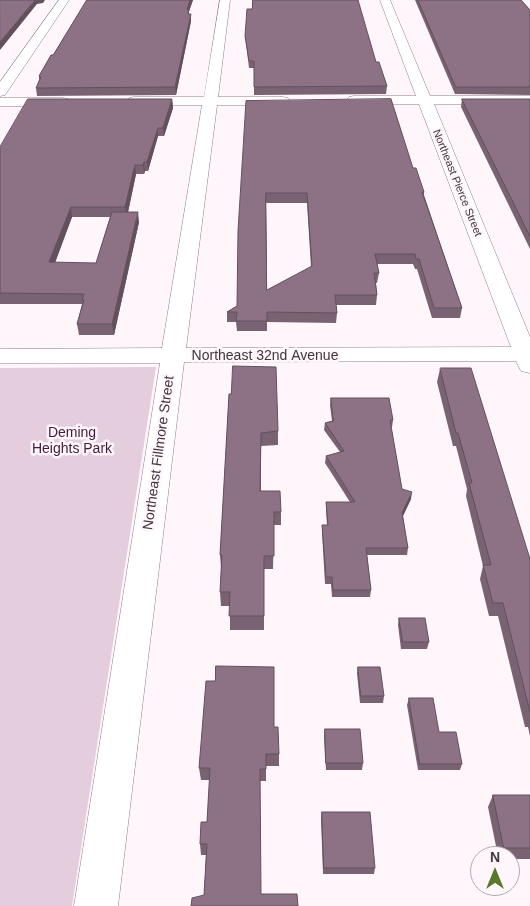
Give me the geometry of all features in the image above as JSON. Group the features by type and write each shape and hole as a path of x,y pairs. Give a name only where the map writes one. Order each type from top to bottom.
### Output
{"street":[{"path":"0,92 64,0"},
{"name":"Northeast Fillmore Street","path":"96,906 225,0"},
{"name":"Northeast Pierce Street","path":"385,0 528,358"},
{"path":"119,101 296,100"},
{"path":"344,100 530,100"},
{"path":"0,102 82,102"},
{"name":"Northeast 32nd Avenue","path":"0,356 528,358"}],"green space":[{"name":"Deming Heights Park","path":"156,367 72,906 0,906 0,368"}],"building":[{"path":"0,0 35,0 0,42"},
{"path":"87,0 190,0 187,10 189,10 188,14 191,14 175,87 36,88 41,77 39,76 51,55 53,55"},
{"path":"253,0 358,0 376,62 379,62 387,86 254,87 254,61 249,61 245,36 247,9 252,9"},
{"path":"418,0 521,0 530,10 530,87 456,87"},
{"path":"28,99 172,99 163,128 158,128 147,162 144,162 143,165 135,165 125,207 71,207 49,262 96,263 112,212 138,212 112,324 77,324 84,294 0,293 0,147"},
{"path":"391,99 462,308 434,308 419,259 416,259 415,254 375,254 379,273 374,273 377,295 335,295 337,313 267,312 267,321 236,321 237,312 227,312 237,306 238,231 246,101","holes":["266,193 307,193 312,266 267,290"]},
{"path":"462,99 530,99 530,236"},
{"path":"233,366 276,367 278,431 261,433 260,491 280,491 281,512 274,512 274,556 264,556 264,616 229,616 230,592 220,592 222,555 220,555 229,394 231,394"},
{"path":"441,368 471,368 530,559 530,712 503,603 493,603 483,565 491,565 469,483 472,483 458,433 456,433"},
{"path":"331,398 389,398 393,420 390,420 402,489 412,492 402,513 408,548 366,548 371,590 333,590 332,577 326,577 322,525 328,525 326,502 355,502 326,456 344,451 325,423 333,421"},
{"path":"399,618 425,618 429,642 403,642"},
{"path":"216,666 274,667 274,727 278,727 279,754 266,754 266,769 260,769 261,894 297,894 298,906 191,906 192,898 204,895 207,844 200,844 201,822 207,822 210,768 199,768 206,681 215,681"},
{"path":"358,667 380,667 384,696 361,696"},
{"path":"409,698 433,698 439,732 456,732 462,764 420,764"},
{"path":"325,729 360,729 363,763 326,763"},
{"path":"493,795 530,795 530,848 504,846"},
{"path":"322,812 370,812 375,868 324,868"}]}
